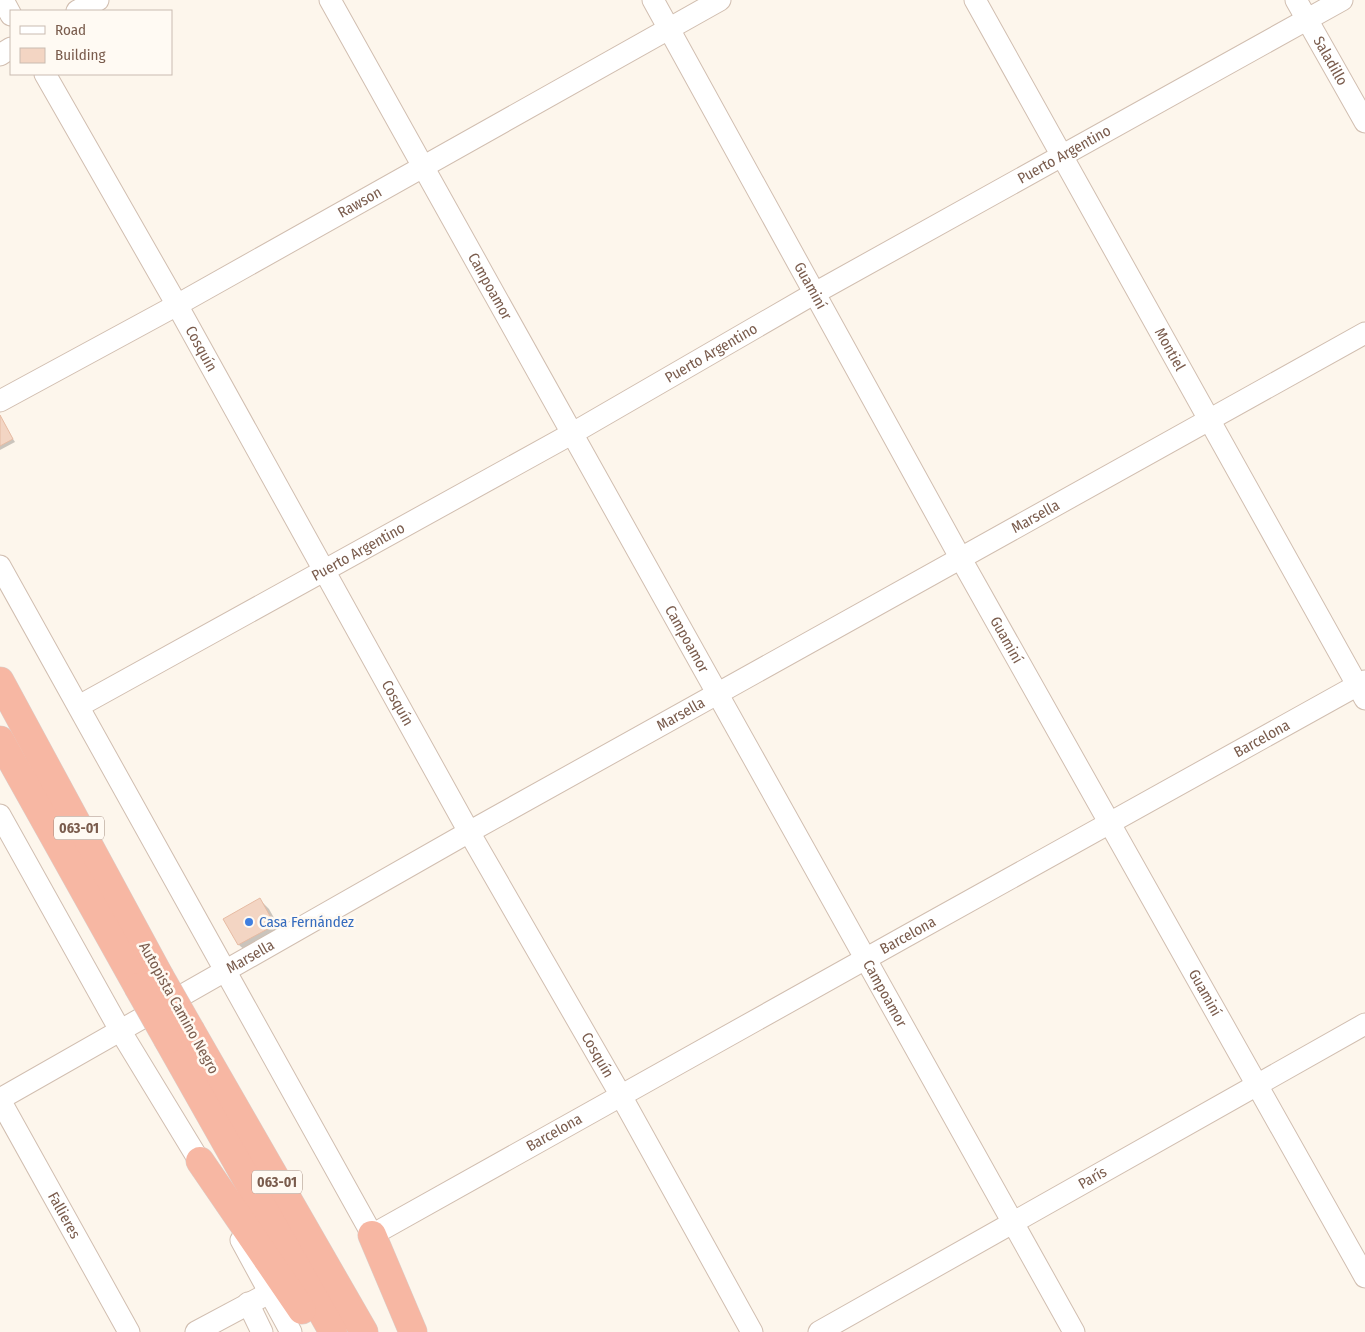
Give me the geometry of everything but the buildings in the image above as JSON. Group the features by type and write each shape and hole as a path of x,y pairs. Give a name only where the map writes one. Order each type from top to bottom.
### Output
{"highway":[{"name":"Autopista Camino Negro","path":"0,681 148,981"},
{"name":"Autopista Camino Negro","path":"2,744 148,981 179,1036 333,1332"},
{"name":"Autopista Camino Negro","path":"179,1036 364,1332"},
{"path":"200,1161 316,1332"},
{"path":"372,1235 413,1332"}],"street":[{"path":"3,0 10,13"},
{"path":"79,10 98,0"},
{"name":"Campoamor","path":"330,0 574,433 1011,1222 1074,1332"},
{"name":"Guaminí","path":"652,0 961,559 1365,1277"},
{"name":"Rawson","path":"0,402 177,305 720,0"},
{"name":"Montiel","path":"976,0 1362,688"},
{"name":"Saladillo","path":"1296,0 1365,122"},
{"name":"Puerto Argentino","path":"79,706 574,433 815,293 1342,0"},
{"name":"Cosquín","path":"46,75 177,305 469,832 620,1094 752,1332"},
{"name":"Marsella","path":"0,1100 469,832 1365,333"},
{"path":"0,566 427,1332"},
{"name":"Barcelona","path":"372,1235 620,1094 866,960 1109,822 1362,688"},
{"path":"0,815 121,1032 200,1161 291,1332"},
{"name":"París","path":"819,1332 1365,1024"},
{"name":"Fallieres","path":"0,1100 129,1332"},
{"path":"196,1332 269,1293"},
{"path":"248,1303 262,1332"}],"place":[{"name":"Casa Fernández","path":"249,922"}]}
